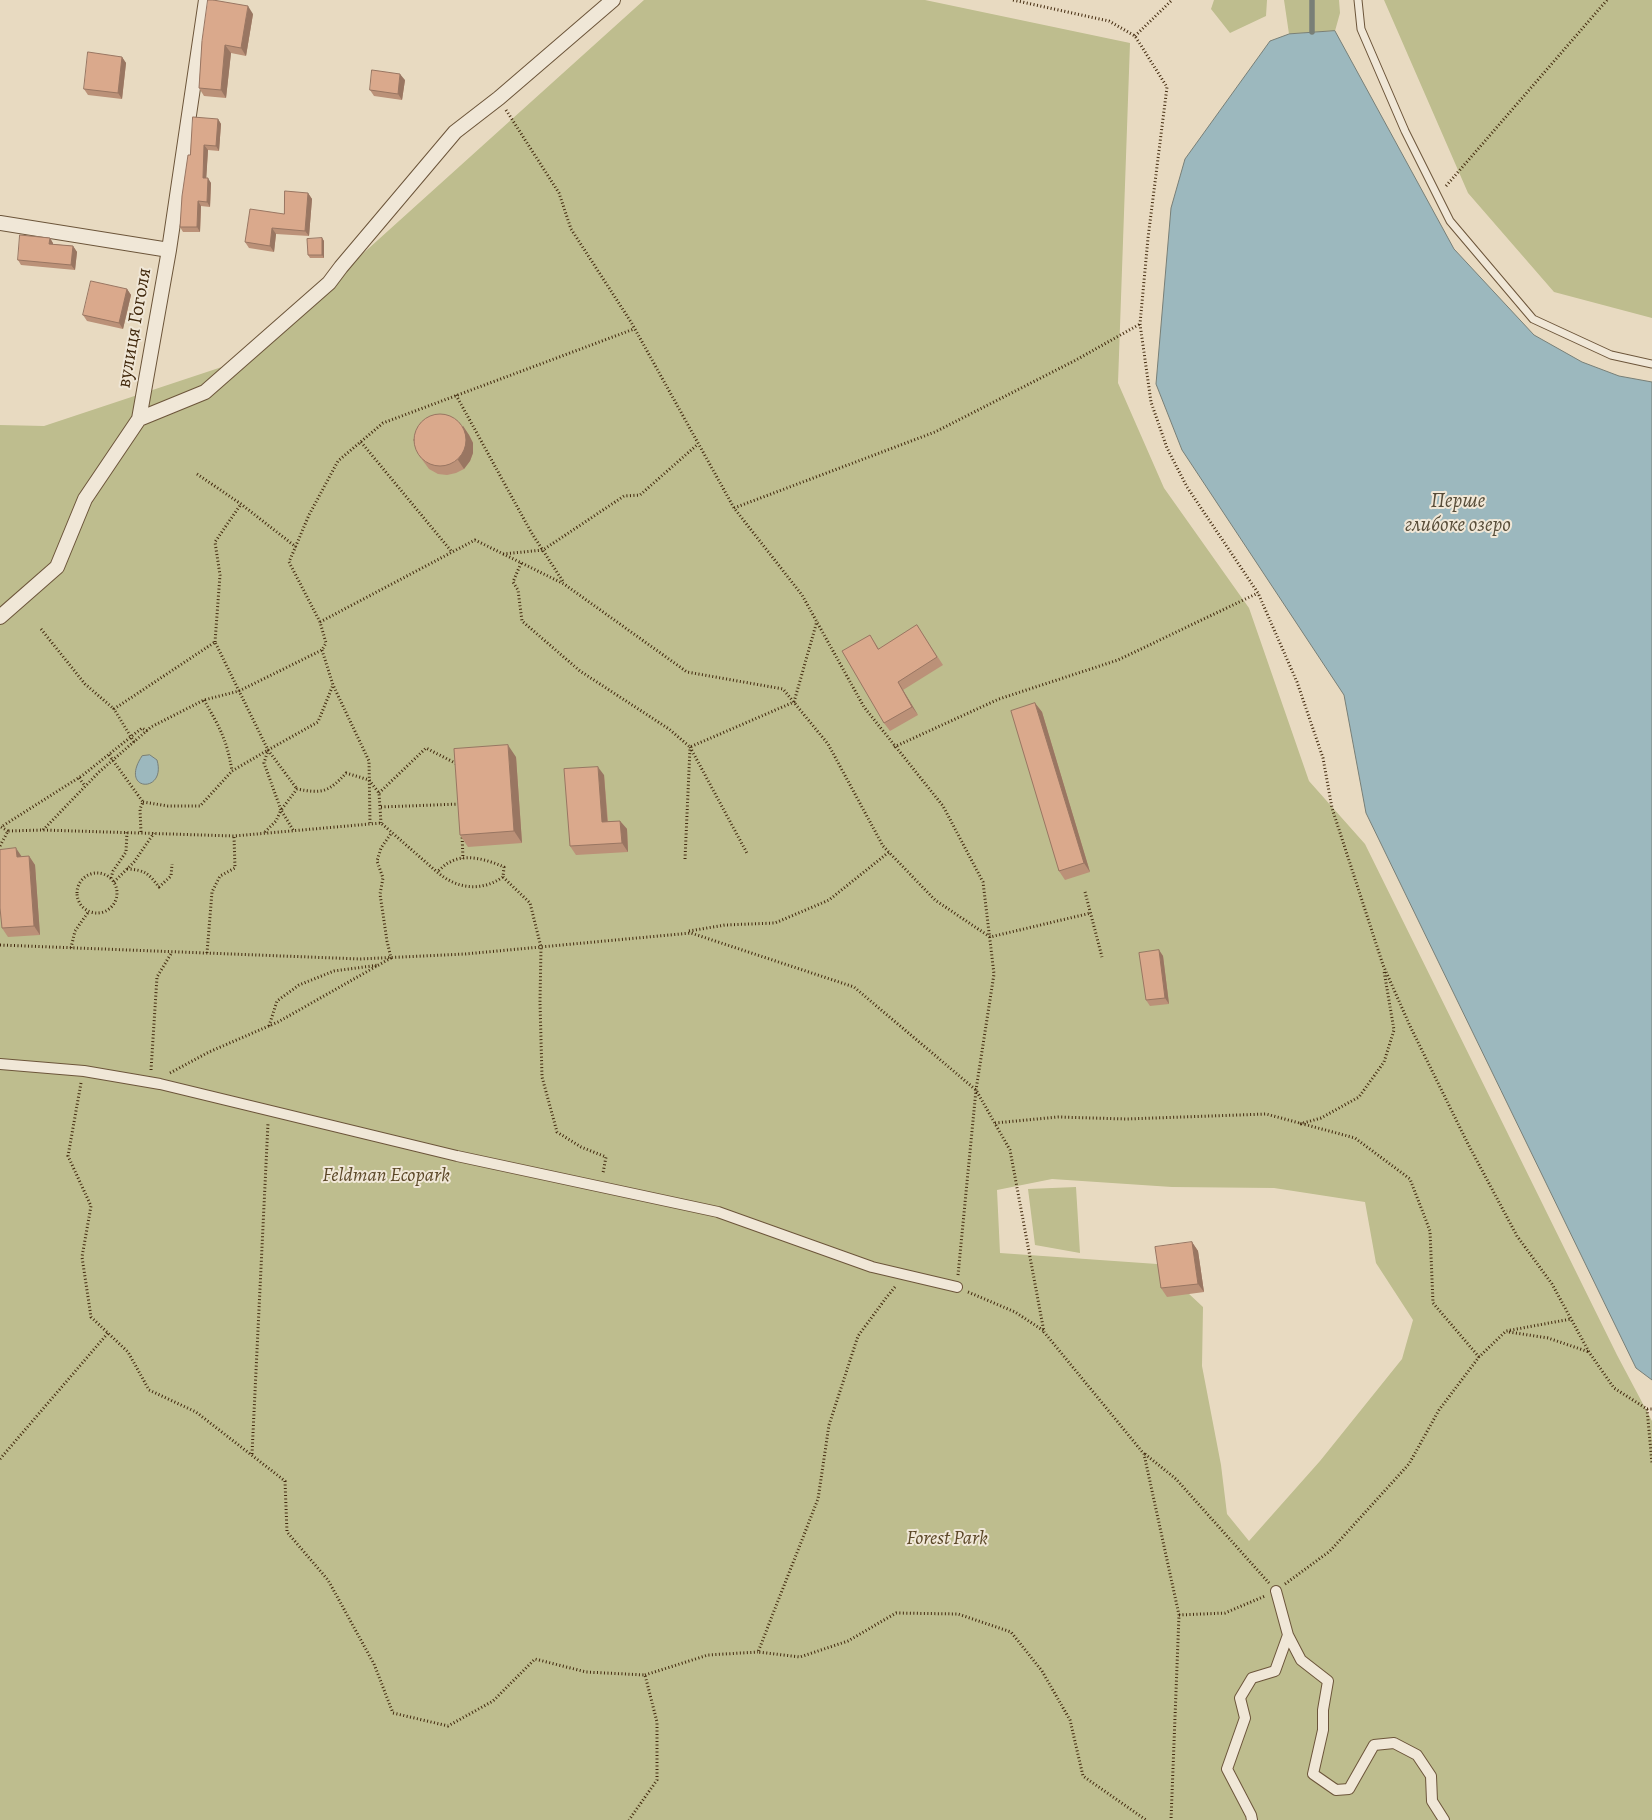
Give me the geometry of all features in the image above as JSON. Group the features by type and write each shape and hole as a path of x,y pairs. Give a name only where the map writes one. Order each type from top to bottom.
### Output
{"street":[{"name":"вулиця Гоголя","path":"0,617 57,567 85,499 139,419 169,250 206,0"},
{"path":"139,419 205,392 329,283 341,266 455,132 499,98 613,0"},
{"path":"0,223 169,250"},
{"path":"0,1064 84,1070 151,1083 457,1156 718,1212 872,1267 957,1287"},
{"path":"1276,1591 1288,1635 1301,1660 1328,1681 1323,1710 1323,1730 1314,1774 1336,1790 1349,1789 1374,1745 1394,1743 1417,1755 1431,1776 1432,1801 1444,1820"},
{"path":"1252,1820 1227,1769 1246,1718 1240,1698 1252,1678 1275,1671 1288,1635"}],"lane":[{"path":"1358,0 1361,29 1405,131 1450,221 1532,319 1611,355 1652,364"}],"path":[{"path":"1013,0 1109,21 1135,36 1167,87 1148,238 1140,324 1151,402 1167,448 1186,487 1258,593 1297,682 1323,758 1332,808 1383,965 1410,1026 1468,1144 1517,1236 1552,1284 1589,1352 1614,1388 1647,1409 1652,1409"},
{"path":"1135,36 1172,0"},
{"path":"1437,196 1607,0"},
{"path":"499,98 558,193 571,229 634,329 734,508 802,595 864,708 943,806 984,882 994,974 976,1090 957,1287 1015,1312 1044,1332 1144,1454 1176,1480 1276,1591"},
{"path":"734,508 934,432 1076,360 1140,324"},
{"path":"43,830 85,786 151,727 204,700 239,691 322,650 326,643 320,622 289,562 309,514 338,461 383,422 634,329"},
{"path":"456,395 564,584"},
{"path":"361,442 452,552"},
{"path":"502,554 543,550 624,496 640,495 698,444"},
{"path":"198,474 241,504 296,547"},
{"path":"241,504 215,542 220,575 215,642 268,750 297,789 314,792 333,787 346,773 369,780 379,793 381,822"},
{"path":"320,622 475,540 564,584 687,672 784,689 828,744 883,846 935,900 990,937 1091,913"},
{"path":"521,564 513,582 518,590 522,621 580,670 669,728 690,747 748,855"},
{"path":"894,746 999,699 1118,660 1258,593"},
{"path":"794,702 817,621"},
{"path":"42,629 85,684 114,709 134,742"},
{"path":"114,709 215,642"},
{"path":"322,650 333,685 369,761 370,823"},
{"path":"109,755 142,802 168,806 200,806 232,771 318,722 333,685"},
{"path":"204,700 222,732 228,748 232,771"},
{"path":"690,747 794,702"},
{"path":"147,731 142,728 79,778 1,828 8,831 43,830 234,836 381,822 444,878 466,887 491,885 503,877"},
{"path":"685,859 690,747"},
{"path":"379,793 426,748 459,765"},
{"path":"268,750 264,763 281,810 293,830"},
{"path":"79,778 85,786"},
{"path":"264,833 276,821 281,810 297,789"},
{"path":"460,794 461,814"},
{"path":"141,833 140,809 142,802"},
{"path":"381,808 460,804"},
{"path":"0,846 8,831"},
{"path":"111,878 113,871 126,852 127,832"},
{"path":"392,832 381,848 378,861 383,878 380,894 387,942 392,958"},
{"path":"462,832 463,859"},
{"path":"114,882 134,862 154,833"},
{"path":"207,953 212,892 220,876 235,868 234,836"},
{"path":"665,936 725,925 775,923 829,900 889,852"},
{"path":"437,872 451,861 471,857 490,861 504,867 503,877"},
{"path":"127,869 141,870 150,875 160,887 170,876 172,864"},
{"path":"93,873 99,873 111,878 117,894 112,906 102,912 89,911 80,905 77,890 82,879 93,873"},
{"path":"503,877 530,903 541,947 542,1077 558,1132 581,1147 606,1157 600,1187"},
{"path":"1085,892 1102,957"},
{"path":"71,948 75,931 89,911"},
{"path":"0,945 360,959 465,954 691,933 854,987 976,1090 1010,1150 1044,1332"},
{"path":"151,1083 157,977 172,952"},
{"path":"151,1083 209,1052 269,1026 392,958"},
{"path":"269,1026 277,1001 299,986 334,971 380,964"},
{"path":"1300,1124 1321,1118 1359,1097 1384,1062 1394,1030 1383,965"},
{"path":"84,1070 68,1156 91,1206 82,1257 92,1317 128,1352 149,1390 196,1412 285,1481 287,1532 328,1580 374,1664 393,1713 448,1726 493,1701 535,1659 586,1672 645,1675 708,1655 758,1652 800,1657 848,1641 896,1613 958,1614 1011,1632 1042,1671 1070,1720 1083,1776 1146,1820"},
{"path":"252,1455 268,1110"},
{"path":"995,1123 1058,1117 1126,1119 1266,1114 1355,1138 1410,1179 1430,1231 1433,1303 1479,1357"},
{"path":"758,1652 818,1498 829,1425 858,1336 906,1275"},
{"path":"1179,1616 1225,1613 1276,1591 1330,1551 1409,1464 1439,1410 1479,1357 1506,1331 1571,1318"},
{"path":"1506,1331 1548,1338 1589,1352"},
{"path":"0,1459 108,1333"},
{"path":"1647,1409 1652,1463"},
{"path":"1144,1454 1179,1616 1171,1820"},
{"path":"629,1820 657,1780 656,1722 645,1675"}],"green space":[{"path":"644,0 925,0 1130,43 1118,383 1164,488 1249,608 1309,781 1365,844 1617,1355 1652,1421 1652,1820 0,1820 0,425 44,426 246,359","holes":["1052,1179 1172,1187 1274,1188 1365,1202 1376,1263 1413,1320 1402,1359 1320,1461 1249,1541 1227,1514 1221,1465 1202,1366 1203,1307 1157,1264 1000,1253 997,1190"]},
{"path":"1214,0 1267,0 1266,16 1230,33 1211,9"},
{"path":"1284,0 1339,0 1340,13 1335,31 1289,34"},
{"path":"1384,0 1652,0 1652,318 1554,292 1468,193"},
{"path":"1076,1187 1080,1253 1035,1245 1028,1189"}],"water":[{"name":"Перше глибоке озеро","path":"1335,31 1454,249 1534,335 1582,362 1619,376 1652,382 1652,1380 1636,1368 1366,813 1344,695 1182,450 1156,384 1171,208 1185,159 1270,41 1289,34"},
{"path":"150,755 157,760 158,771 156,779 144,784 139,782 136,777 136,768 142,756"}],"building":[{"path":"208,0 248,6 241,48 225,45 221,90 199,88 202,41"},
{"path":"88,52 122,57 118,93 84,89"},
{"path":"372,70 400,74 398,94 370,90"},
{"path":"193,117 218,119 216,146 204,145 203,178 208,178 207,202 198,201 197,227 180,227 182,196 188,155 190,155"},
{"path":"285,191 308,193 305,231 272,228 270,246 245,242 250,209 284,214"},
{"path":"20,235 50,238 49,244 73,246 71,265 18,260"},
{"path":"322,238 322,255 308,255 307,239"},
{"path":"91,281 127,289 119,323 83,315"},
{"path":"435,414 445,414 459,421 466,435 466,445 459,459 445,466 435,466 425,462 418,455 414,445 414,435 418,425 425,418"},
{"path":"917,625 937,657 898,682 912,707 884,723 842,651 870,635 878,649"},
{"path":"1035,703 1084,863 1059,871 1011,711"},
{"path":"508,745 514,831 460,835 454,749"},
{"path":"598,767 602,822 620,821 622,843 570,846 564,769"},
{"path":"16,848 17,857 29,856 34,926 2,928 0,850"},
{"path":"1159,950 1165,998 1146,1000 1139,953"},
{"path":"1192,1242 1198,1284 1161,1288 1155,1247"}],"waterway":[{"path":"1312,0 1312,32"}],"park label":[{"name":"Feldman Ecopark","path":"386,1176"},
{"name":"Forest Park","path":"947,1539"}]}
